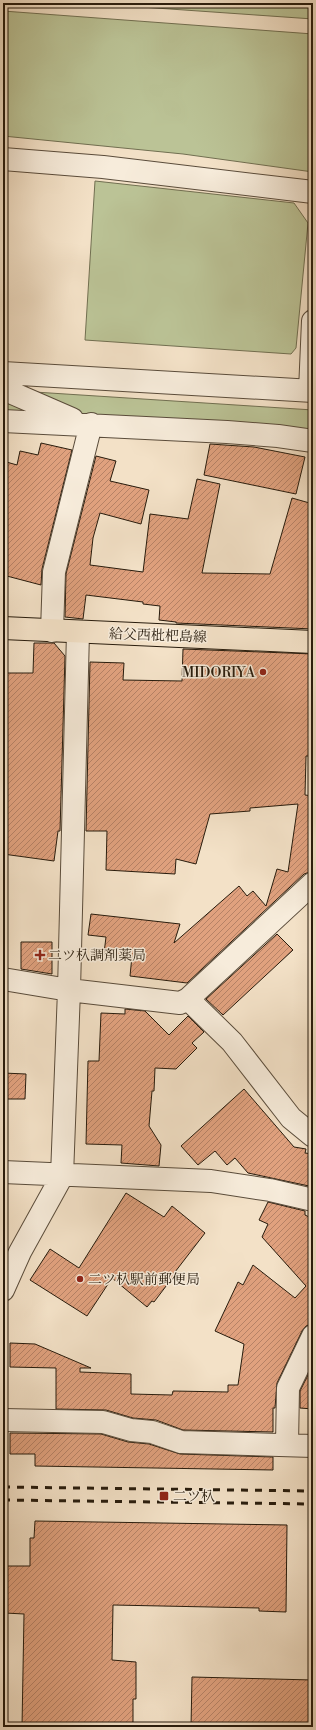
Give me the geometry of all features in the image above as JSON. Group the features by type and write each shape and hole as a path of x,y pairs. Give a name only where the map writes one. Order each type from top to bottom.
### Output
{"main road":[{"name":"給父西枇杷島線","path":"3,628 313,642"}],"street":[{"path":"3,159 103,167 313,192"},
{"path":"3,373 312,391 313,321"},
{"path":"3,389 81,424"},
{"path":"3,421 234,432 313,441"},
{"path":"52,631 54,572 81,424"},
{"path":"3,1290 20,1252 62,1176 69,990 78,632"},
{"path":"3,979 69,990 180,1003 188,998 313,883"},
{"path":"188,998 232,1042 291,1118 312,1134"},
{"path":"3,1172 62,1176 82,1175 211,1181 270,1190 313,1200"},
{"path":"287,1445 288,1388 313,1336"},
{"path":"3,1420 103,1422 131,1430 152,1432 181,1442 313,1446"}],"green space":[{"path":"84,3 313,3 313,19"},
{"path":"3,11 313,34 313,172 183,154 3,136"},
{"path":"95,181 294,203 308,223 296,348 291,354 85,340"},
{"path":"19,391 313,410 313,435 84,420"},
{"path":"3,397 50,415 3,417"}],"building":[{"path":"41,443 72,450 42,569 41,585 3,575 3,461 17,465 20,451 38,455"},
{"path":"210,444 254,447 305,457 296,494 204,475"},
{"path":"96,456 116,461 110,481 149,490 141,524 100,513 93,538 90,565 143,572 150,514 188,519 197,479 220,484 202,573 270,574 292,498 313,504 313,629 176,623 159,620 160,606 143,604 143,602 86,595 83,619 65,617 66,574"},
{"path":"34,643 54,643 65,656 60,831 58,831 54,861 3,854 3,771 7,771 5,724 3,724 4,673 33,673"},
{"path":"183,649 313,654 313,756 306,756 305,795 313,796 313,871 304,874 187,983 130,976 132,956 104,953 106,937 88,935 91,914 180,924 174,943 239,886 247,896 253,891 266,906 277,869 288,872 298,804 250,808 250,811 210,814 196,864 176,859 175,874 106,870 107,831 86,831 90,662 124,663 123,680 182,681"},
{"path":"277,934 293,950 223,1015 206,999"},
{"path":"21,942 52,942 52,974 21,969"},
{"path":"125,1009 145,1011 169,1035 188,1016 204,1032 192,1043 197,1048 176,1069 155,1068 154,1091 152,1091 149,1126 161,1145 159,1166 121,1163 122,1145 86,1144 88,1061 99,1061 101,1013 125,1014"},
{"path":"3,1073 26,1074 25,1099 3,1099"},
{"path":"244,1089 294,1147 306,1149 305,1153 313,1154 313,1166 309,1186 248,1173 235,1158 227,1165 215,1151 198,1165 181,1146"},
{"path":"126,1193 164,1217 172,1206 205,1233 154,1302 152,1301 147,1307 112,1278 87,1316 30,1280 50,1249 79,1268"},
{"path":"268,1202 305,1211 305,1215 313,1219 313,1324 306,1326 302,1331 277,1383 275,1408 273,1408 273,1432 183,1430 156,1420 133,1418 106,1410 56,1409 56,1368 10,1367 10,1343 35,1344 91,1368 80,1368 80,1372 131,1374 131,1394 172,1395 173,1391 228,1392 228,1385 238,1385 244,1344 215,1331 238,1282 243,1285 253,1265 295,1298 306,1286 262,1237 268,1224 259,1220"},
{"path":"313,1365 313,1409 300,1408 300,1391"},
{"path":"10,1433 101,1434 128,1442 149,1444 180,1454 273,1457 273,1470 35,1466 35,1454 10,1454"},
{"path":"35,1521 287,1525 286,1612 259,1611 259,1608 113,1605 112,1660 136,1662 136,1699 133,1699 133,1727 22,1727 24,1614 5,1613 6,1566 30,1566 30,1538 34,1538"},
{"path":"192,1677 313,1680 313,1727 191,1727"}],"railway":[{"path":"3,1487 313,1491"},
{"path":"3,1500 313,1504"}],"place":[{"name":"MIDORIYA","path":"263,672"},
{"name":"二ツ杁調剤薬局","path":"40,955"},
{"name":"二ツ杁駅前郵便局","path":"80,1279"},
{"name":"二ツ杁","path":"164,1496"}]}
